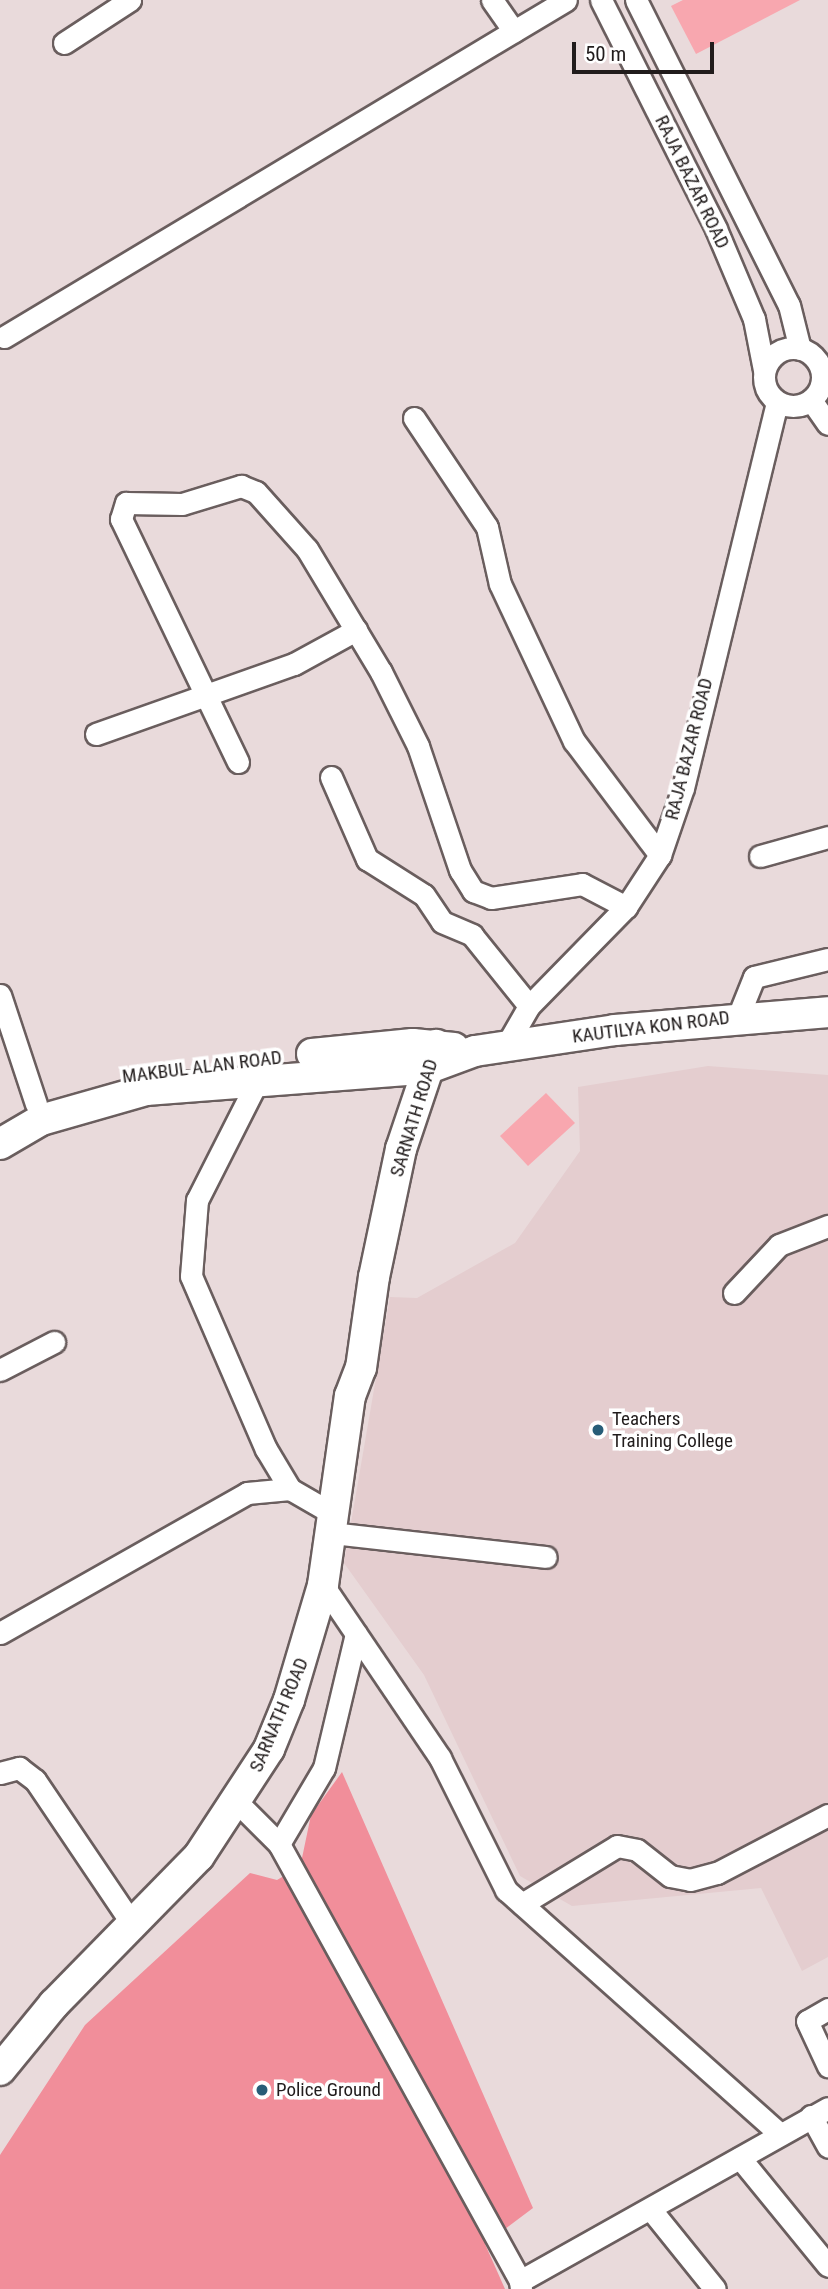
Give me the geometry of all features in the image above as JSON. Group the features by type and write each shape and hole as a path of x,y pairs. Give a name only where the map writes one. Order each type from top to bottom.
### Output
{"highway":[{"name":"KAUTILYA KON ROAD","path":"421,1057 738,1017 828,1012"},
{"name":"MAKBUL ALAN ROAD","path":"0,1124 36,1104 140,1072 421,1057"},
{"name":"MAKBUL ALAN ROAD","path":"0,1144 41,1120 89,1102 421,1057"},
{"name":"SARNATH ROAD","path":"0,2070 54,2004 134,1927 199,1856 239,1803 289,1700 323,1585 350,1396 361,1368 401,1149 421,1057"}],"street":[{"path":"64,43 130,0"},
{"path":"492,0 514,31"},
{"path":"4,337 566,0"},
{"name":"RAJA BAZAR ROAD","path":"601,0 721,239 754,319 764,370"},
{"path":"636,0 814,355 828,424"},
{"path":"814,355 782,350 764,370 765,388 777,402 794,407 820,390"},
{"name":"RAJA BAZAR ROAD","path":"506,1046 529,1006 626,907 660,855 683,788 777,402"},
{"path":"415,418 487,527 500,584 573,741 660,855"},
{"path":"238,762 121,519 126,503 182,504 231,487 249,488 307,549 356,630 418,746 460,870 473,891 491,898 582,884 626,907"},
{"path":"96,734 207,697 294,664 356,630"},
{"path":"331,777 367,859 424,895 439,920 472,935 529,1006"},
{"path":"760,856 828,837"},
{"path":"738,1017 754,977 828,959"},
{"path":"0,995 36,1104"},
{"path":"259,1078 197,1200 191,1276 261,1438 290,1489 333,1524 546,1557"},
{"path":"734,1293 779,1245 828,1226"},
{"path":"0,1370 54,1342"},
{"path":"0,1633 247,1493 290,1489"},
{"path":"323,1585 440,1758 506,1889 780,2134"},
{"path":"279,1844 324,1768 356,1634"},
{"path":"0,1773 19,1769 34,1780 134,1927"},
{"path":"239,1803 279,1844 521,2285 819,2112 828,2147"},
{"path":"522,1904 617,1846 637,1850 670,1877 690,1880 717,1873 828,1815"},
{"path":"828,2009 807,2021 828,2066"},
{"path":"740,2158 828,2266"},
{"path":"652,2211 715,2289"}],"shaded area":[{"name":"Teachers Training College","path":"708,1066 828,1075 828,1957 802,1971 761,1888 572,1906 520,1876 424,1675 344,1563 390,1297 417,1298 515,1243 580,1151 578,1087"},
{"name":"Police Ground","path":"342,1772 533,2208 485,2244 505,2289 0,2289 0,2155 85,2025 250,1873 277,1880 294,1870 302,1858 311,1815"}],"building":[{"path":"683,0 800,0 696,54 671,6"},
{"path":"546,1093 575,1123 528,1166 500,1136"}],"place":[{"name":"Teachers Training College","path":"598,1430"},
{"name":"Police Ground","path":"262,2090"}]}
